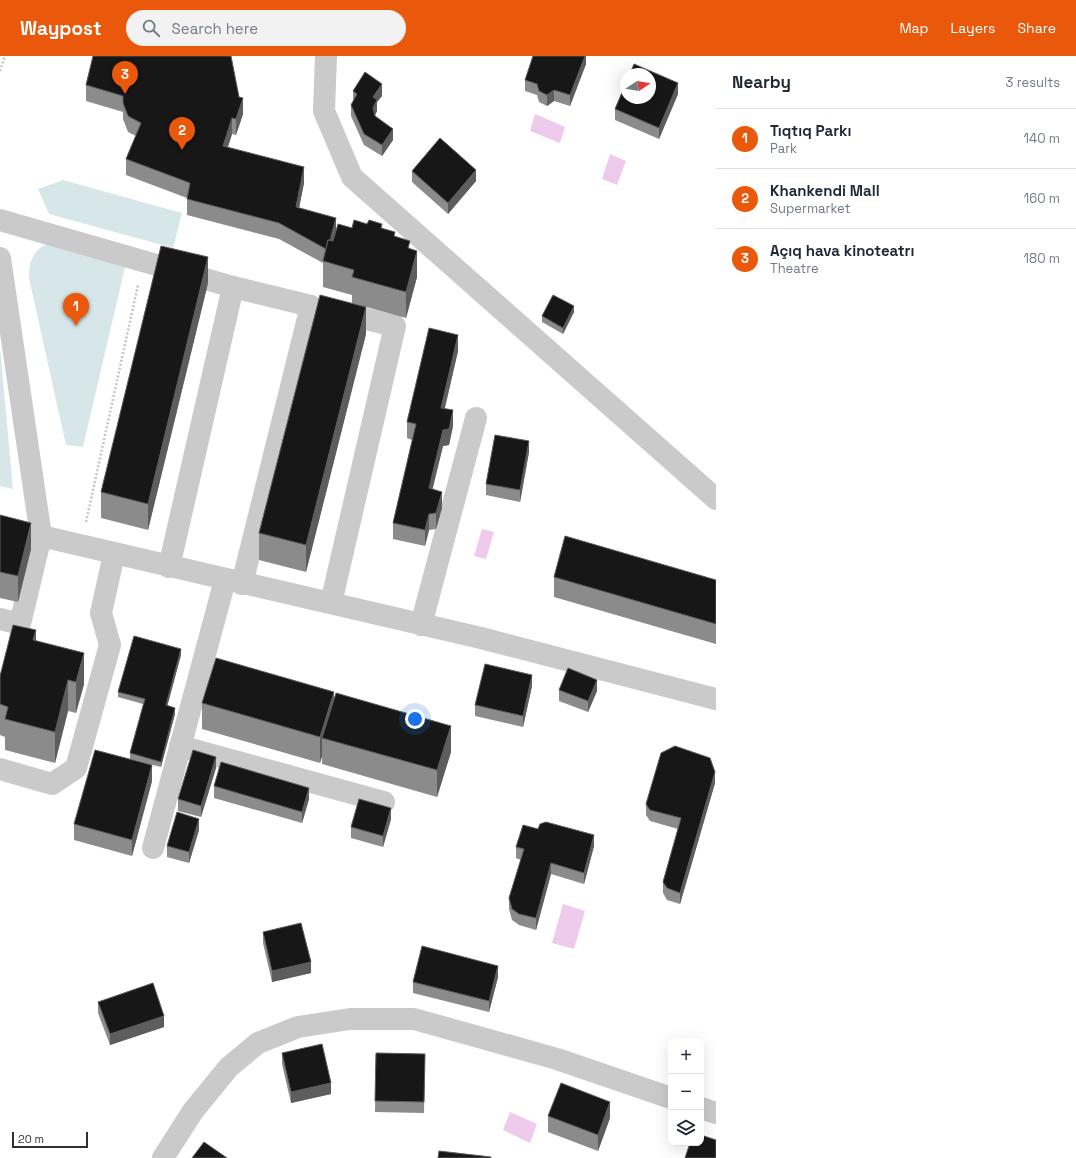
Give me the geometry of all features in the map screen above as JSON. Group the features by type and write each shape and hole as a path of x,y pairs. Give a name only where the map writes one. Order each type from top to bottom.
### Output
{"street":[{"path":"326,56 324,111 352,177 716,499"},
{"path":"0,220 233,287 395,326 331,603"},
{"path":"0,258 41,536 20,624 0,619"},
{"path":"169,566 233,287"},
{"path":"153,848 180,746 233,582 311,306"},
{"path":"421,625 476,418"},
{"path":"41,536 233,582 331,603 488,640 716,699"},
{"path":"0,769 52,784 76,768 110,645 101,613 114,554"},
{"path":"180,746 384,802"},
{"path":"163,1158 193,1112 229,1067 258,1043 298,1027 350,1019 414,1019 557,1059 668,1097"},
{"path":"704,1109 716,1113"}],"path":[{"path":"0,71 5,56"},
{"path":"80,546 144,261"}],"shaded area":[{"path":"535,114 565,127 560,143 530,131"},
{"path":"610,154 626,161 617,185 602,179"},
{"path":"63,180 182,213 173,248 49,214 38,189"},
{"path":"49,244 125,267 83,447 66,445 29,278 33,257 39,249"},
{"path":"0,348 13,489 0,486"},
{"path":"482,529 494,532 486,559 474,556"},
{"path":"563,904 585,911 574,949 552,943"},
{"path":"510,1112 537,1124 530,1143 503,1130"}],"building":[{"path":"93,56 231,56 239,97 243,98 236,119 232,118 223,146 304,167 296,207 336,218 326,249 279,223 187,199 190,183 126,159 141,123 128,116 123,103 123,96 86,85"},
{"path":"533,56 585,56 570,95 554,90 547,95 539,91 537,84 525,80"},
{"path":"634,64 643,68 632,68"},
{"path":"365,72 382,84 373,97 377,100 373,108 375,116 393,129 382,145 364,134 351,105 357,94 353,91"},
{"path":"656,74 678,83 659,128 615,109 620,97 620,104 656,104"},
{"path":"440,138 476,170 448,203 412,171"},
{"path":"354,220 367,224 369,220 382,224 381,228 395,232 394,236 410,241 408,248 417,251 406,292 352,277 354,270 323,261 328,240 333,241 338,224 352,228"},
{"path":"161,246 208,257 148,504 101,492"},
{"path":"320,295 366,307 306,545 259,533"},
{"path":"553,295 574,306 563,328 542,316"},
{"path":"429,328 458,335 441,408 453,410 449,429 443,430 429,488 442,492 436,513 429,514 425,530 393,523 416,424 407,422"},
{"path":"495,435 529,441 520,490 486,484"},
{"path":"0,515 31,523 18,576 0,572"},
{"path":"565,536 716,580 716,624 554,577"},
{"path":"13,625 36,630 33,640 84,653 76,682 68,680 55,732 5,719 8,707 0,704 0,676"},
{"path":"134,636 181,649 166,705 175,708 161,762 130,753 145,699 118,692"},
{"path":"216,658 334,692 320,737 202,703"},
{"path":"485,664 532,675 523,716 475,705"},
{"path":"568,668 597,680 588,701 559,690"},
{"path":"336,693 451,726 437,770 322,738"},
{"path":"675,746 710,758 715,772 680,893 667,888 663,882 681,818 650,810 646,804 661,753"},
{"path":"95,750 152,765 132,840 74,824"},
{"path":"193,750 216,757 201,806 178,799"},
{"path":"221,762 309,788 302,812 214,786"},
{"path":"359,799 391,808 383,836 351,827"},
{"path":"177,812 199,819 189,852 167,846"},
{"path":"546,822 594,835 584,873 551,863 536,918 519,914 512,909 509,898 524,849 516,847 523,825 538,829 540,824"},
{"path":"301,923 311,962 272,971 263,932"},
{"path":"422,946 498,966 489,1001 413,982"},
{"path":"153,983 164,1016 110,1034 98,1002"},
{"path":"322,1044 331,1083 291,1092 282,1053"},
{"path":"376,1053 425,1054 424,1102 375,1101"},
{"path":"561,1083 610,1102 598,1135 548,1116"},
{"path":"704,1136 716,1140 716,1158 685,1158 689,1146 704,1146"},
{"path":"204,1142 227,1158 192,1158"},
{"path":"439,1151 491,1157 491,1158 438,1158"}],"place":[{"name":"Açıq hava kinoteatrı","path":"125,94"},
{"name":"Khankendi Mall","path":"182,150"},
{"name":"Tıqtıq Parkı","path":"76,326"}]}
